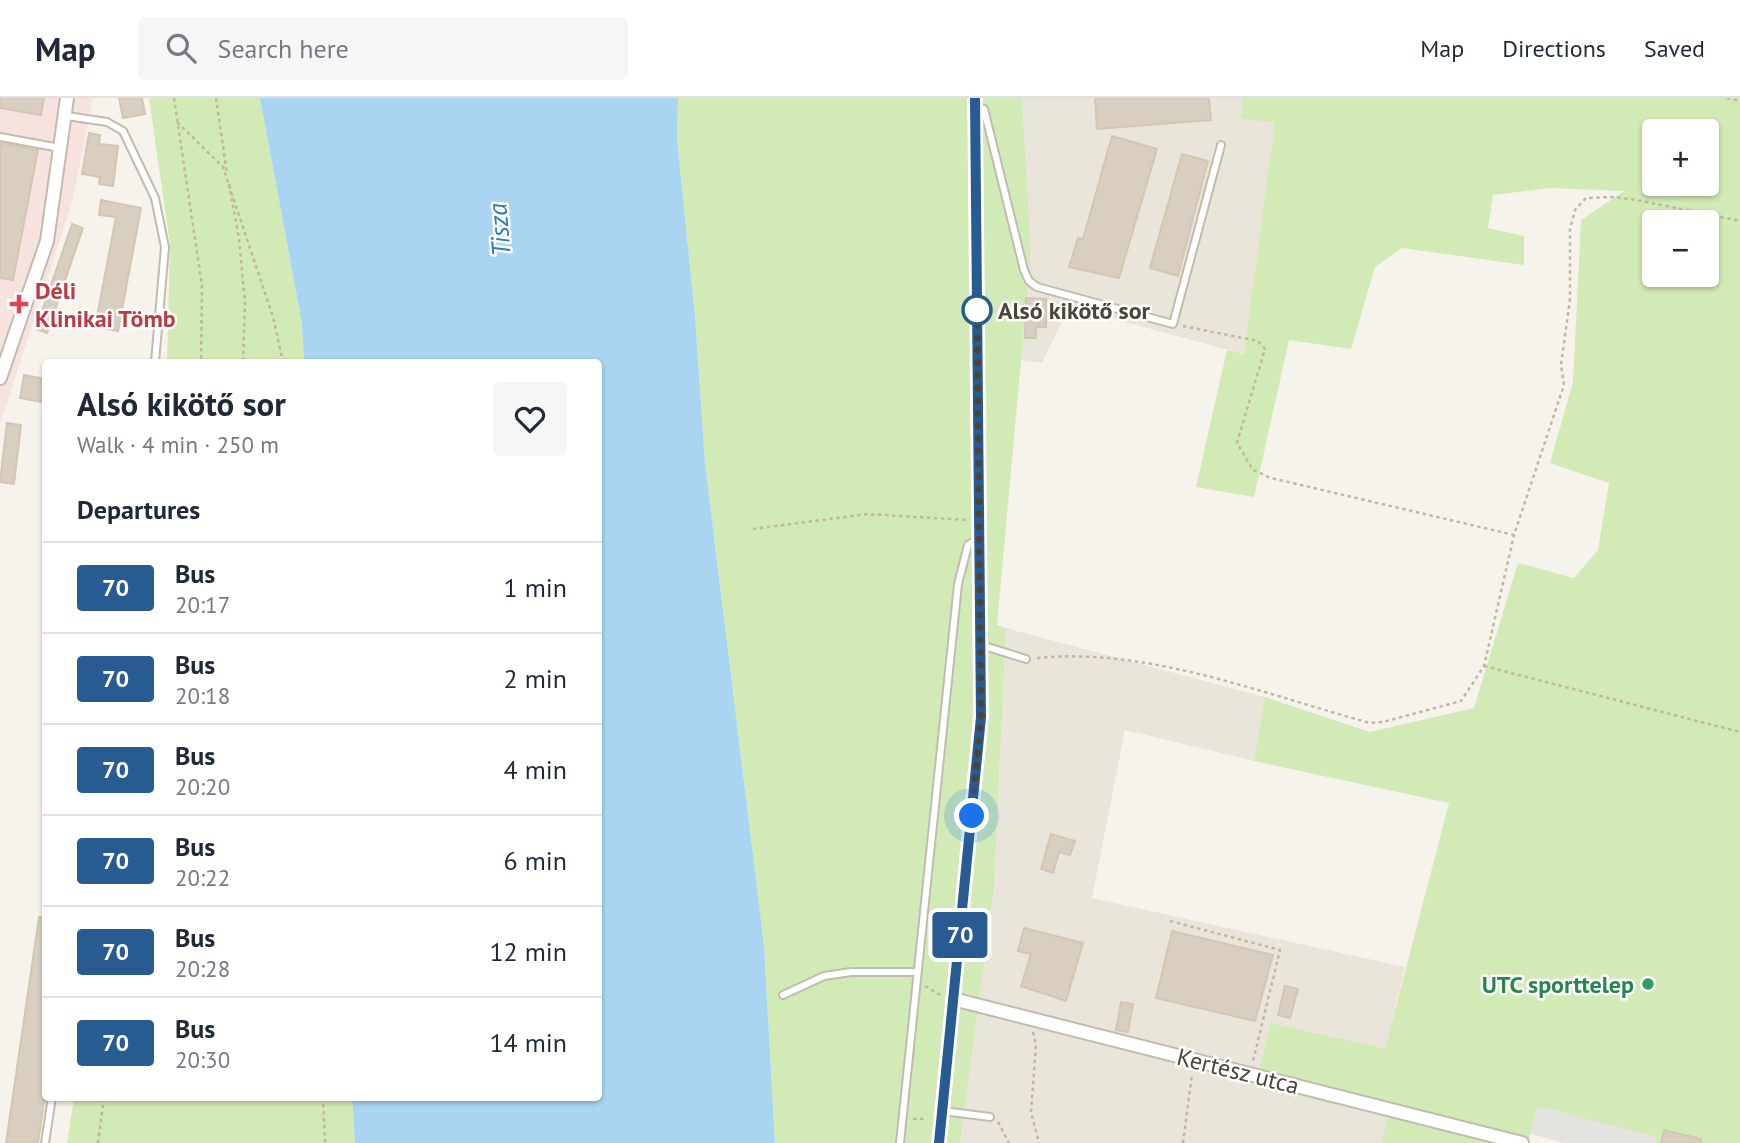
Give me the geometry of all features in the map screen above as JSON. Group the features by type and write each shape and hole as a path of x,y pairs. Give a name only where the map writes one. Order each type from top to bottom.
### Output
{"street":[{"path":"0,378 47,241 67,116 67,98"},
{"path":"939,1143 981,717 975,103"},
{"name":"Kertész utca","path":"953,999 1522,1143"}],"lane":[{"path":"975,103 984,109 1029,281 1050,292 1173,324 1221,145"},
{"path":"67,116 107,121 123,131 155,198 165,247 155,359"},
{"path":"0,137 62,149"},
{"path":"900,1143 958,584 968,545 979,540"},
{"path":"981,645 1027,659"},
{"path":"783,995 824,976 851,972 917,976"},
{"path":"44,1143 51,1101"},
{"path":"942,1115 990,1117"}],"path":[{"path":"174,98 202,286 201,359"},
{"path":"216,98 243,277 243,359"},
{"path":"1727,98 1740,101"},
{"path":"177,122 223,167 273,317 282,359"},
{"path":"1027,659 1065,655 1144,660 1370,723 1461,701 1484,666 1514,535 1564,385 1561,365 1570,299 1570,229 1575,211 1586,198 1613,197 1740,221"},
{"path":"1173,324 1258,341 1265,349 1237,443 1253,470 1271,478 1514,535"},
{"path":"753,529 868,514 979,520"},
{"path":"1484,666 1740,732"},
{"path":"1170,921 1280,950 1250,1074"},
{"path":"917,976 935,994 953,999"},
{"path":"1031,1019 1035,1045 1031,1112 1039,1143"},
{"path":"1182,1143 1194,1060"},
{"path":"98,1143 103,1101"},
{"path":"323,1101 325,1143"},
{"path":"902,1119 942,1115"},
{"path":"990,1117 1000,1123 1009,1143"}],"shaded area":[{"name":"Déli Klinikai Tömb","path":"0,98 93,98 72,202 0,425"},
{"path":"1022,98 1242,98 1241,119 1276,121 1244,354 1069,307 1042,363 1021,360 1031,251"},
{"path":"1006,628 1265,697 1254,761 1125,730 1092,898 1405,967 1385,1050 1271,1023 1256,1087 1389,1116 1382,1143 960,1143 994,888"},
{"path":"1538,1106 1656,1137 1655,1143 1564,1143 1531,1134"}],"green space":[{"path":"149,98 260,98 302,324 304,359 167,359 170,244"},
{"path":"678,98 1022,98 1031,251 997,625 1006,628 994,888 960,1143 775,1143 764,945 705,463 695,316 677,139"},
{"path":"1242,98 1740,98 1740,1143 1655,1143 1656,1137 1538,1107 1528,1143 1382,1143 1388,1116 1255,1087 1271,1023 1385,1049 1449,803 1254,761 1265,697 1370,732 1474,708 1518,563 1574,578 1598,550 1609,483 1550,463 1573,382 1581,220 1624,191 1550,188 1493,195 1488,228 1524,236 1524,265 1402,248 1375,267 1351,349 1289,340 1254,497 1196,487 1227,350 1244,354 1275,122 1241,119"},
{"path":"73,1101 352,1101 355,1143 67,1143"}],"water":[{"name":"Tisza","path":"260,98 678,98 677,139 695,316 705,463 764,945 775,1143 355,1143 352,1101 602,1101 602,359 304,359 302,324"}],"building":[{"path":"0,98 44,98 41,115 0,108"},
{"path":"119,98 142,98 145,114 123,118"},
{"path":"1095,98 1209,98 1211,120 1097,129"},
{"path":"89,133 100,135 99,144 118,146 113,186 99,184 100,177 82,174"},
{"path":"1112,136 1157,149 1119,278 1069,267 1078,238 1083,239"},
{"path":"0,143 38,150 13,280 0,278"},
{"path":"1182,154 1208,161 1178,276 1150,268"},
{"path":"101,200 141,208 118,331 95,327 116,217 99,215"},
{"path":"72,224 83,228 47,333 36,329"},
{"path":"1026,298 1046,299 1046,327 1036,327 1036,338 1025,338"},
{"path":"24,375 42,378 42,402 20,398"},
{"path":"7,423 21,425 14,484 0,482"},
{"path":"1051,834 1075,841 1070,855 1059,852 1053,873 1041,869"},
{"path":"39,917 42,917 42,1101 44,1101 38,1143 6,1143"},
{"path":"1024,928 1083,943 1066,1001 1021,986 1031,954 1018,951"},
{"path":"1172,931 1273,955 1255,1021 1156,998"},
{"path":"1285,986 1298,989 1290,1018 1278,1015"},
{"path":"1121,1002 1133,1004 1128,1032 1116,1030"},
{"path":"1664,1130 1701,1139 1701,1143 1661,1143"}],"bus line":[{"name":"70","path":"939,1143 981,717 975,98"}],"place":[{"name":"Déli Klinikai Tömb","path":"19,304"},
{"name":"Alsó kikötő sor","path":"977,310"},
{"name":"UTC sporttelep","path":"1648,984"}],"route":[{"path":"972,816 981,717 977,301 977,310"}]}
